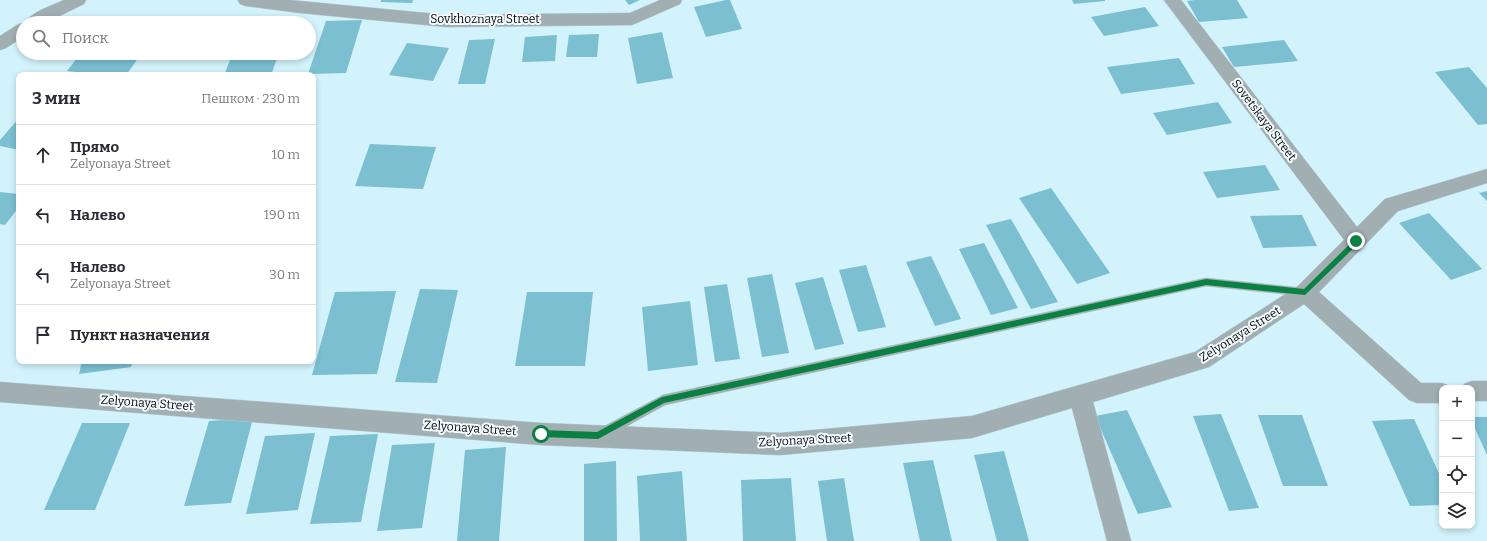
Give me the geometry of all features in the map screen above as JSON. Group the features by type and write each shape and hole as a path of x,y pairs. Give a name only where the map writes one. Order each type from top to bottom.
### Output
{"street":[{"path":"43,16 78,0"},
{"name":"Sovkhoznaya Street","path":"246,0 300,7 447,21 632,19 674,0"},
{"name":"Sovetskaya Street","path":"1172,0 1356,241"},
{"path":"0,44 16,34"},
{"name":"Zelyonaya Street","path":"0,392 541,434 780,444 972,427 1201,360 1305,292 1392,205 1487,176"},
{"path":"1305,292 1417,394 1439,392"},
{"path":"1475,391 1487,391"},
{"path":"1080,396 1119,541"}],"lane":[{"path":"598,436 662,400 1206,282 1305,292"}],"building":[{"path":"381,0 413,0 412,3 381,2"},
{"path":"625,0 640,0 629,5"},
{"path":"730,0 742,29 706,37 694,7"},
{"path":"1072,0 1105,0 1105,1 1074,4"},
{"path":"1237,0 1248,18 1199,22 1187,1"},
{"path":"1145,7 1159,26 1104,36 1091,17"},
{"path":"362,20 346,73 316,74 316,72 309,72 313,60 316,60 316,50 326,21"},
{"path":"662,32 673,78 637,84 628,38"},
{"path":"599,34 597,57 566,57 569,35"},
{"path":"557,35 555,61 522,62 525,37"},
{"path":"495,39 485,84 458,84 469,40"},
{"path":"1284,40 1298,61 1234,67 1222,47"},
{"path":"407,43 449,48 433,81 389,75"},
{"path":"1179,58 1195,84 1121,94 1107,67"},
{"path":"76,60 137,60 128,72 67,71"},
{"path":"230,60 276,60 272,72 225,72"},
{"path":"1469,67 1487,88 1487,124 1478,125 1435,72"},
{"path":"1218,102 1232,123 1167,135 1153,113"},
{"path":"16,121 16,149 0,146 0,140"},
{"path":"370,144 436,147 423,189 355,186"},
{"path":"1265,165 1280,190 1217,198 1203,172"},
{"path":"1051,188 1110,273 1077,284 1019,198"},
{"path":"1487,191 1487,201 1479,193"},
{"path":"0,192 16,194 16,211 5,225 0,224"},
{"path":"1429,213 1482,269 1451,280 1399,223"},
{"path":"1302,215 1317,246 1263,248 1250,216"},
{"path":"1011,219 1058,302 1031,309 986,225"},
{"path":"984,243 1018,308 991,315 959,249"},
{"path":"931,256 961,319 935,326 906,262"},
{"path":"866,265 886,327 858,332 839,270"},
{"path":"772,274 789,353 762,357 747,278"},
{"path":"823,277 844,344 815,350 795,283"},
{"path":"727,284 740,359 715,362 704,287"},
{"path":"420,289 458,290 437,383 395,382"},
{"path":"396,291 377,374 312,375 335,292"},
{"path":"527,292 593,292 585,366 515,366"},
{"path":"690,301 698,365 648,371 642,307"},
{"path":"81,364 132,364 131,367 79,374"},
{"path":"1127,410 1172,507 1138,514 1095,416"},
{"path":"1221,414 1259,508 1229,511 1193,416"},
{"path":"1258,415 1302,415 1328,486 1283,486"},
{"path":"1475,417 1487,417 1487,455 1475,429"},
{"path":"253,418 231,503 184,506 209,421"},
{"path":"1414,419 1439,473 1439,505 1410,506 1372,421"},
{"path":"82,423 130,423 95,510 44,510"},
{"path":"315,433 298,510 246,514 265,436"},
{"path":"378,434 361,522 310,524 330,436"},
{"path":"435,443 422,528 377,531 392,445"},
{"path":"506,447 499,541 457,541 465,450"},
{"path":"1004,451 1029,541 997,541 974,455"},
{"path":"933,460 952,541 920,541 903,463"},
{"path":"616,461 617,541 584,541 584,464"},
{"path":"682,471 687,541 640,541 637,476"},
{"path":"791,478 796,541 743,541 741,480"},
{"path":"844,478 854,541 827,541 818,481"}],"route":[{"path":"541,434 598,436 662,400 1206,282 1305,292 1356,241"}]}
